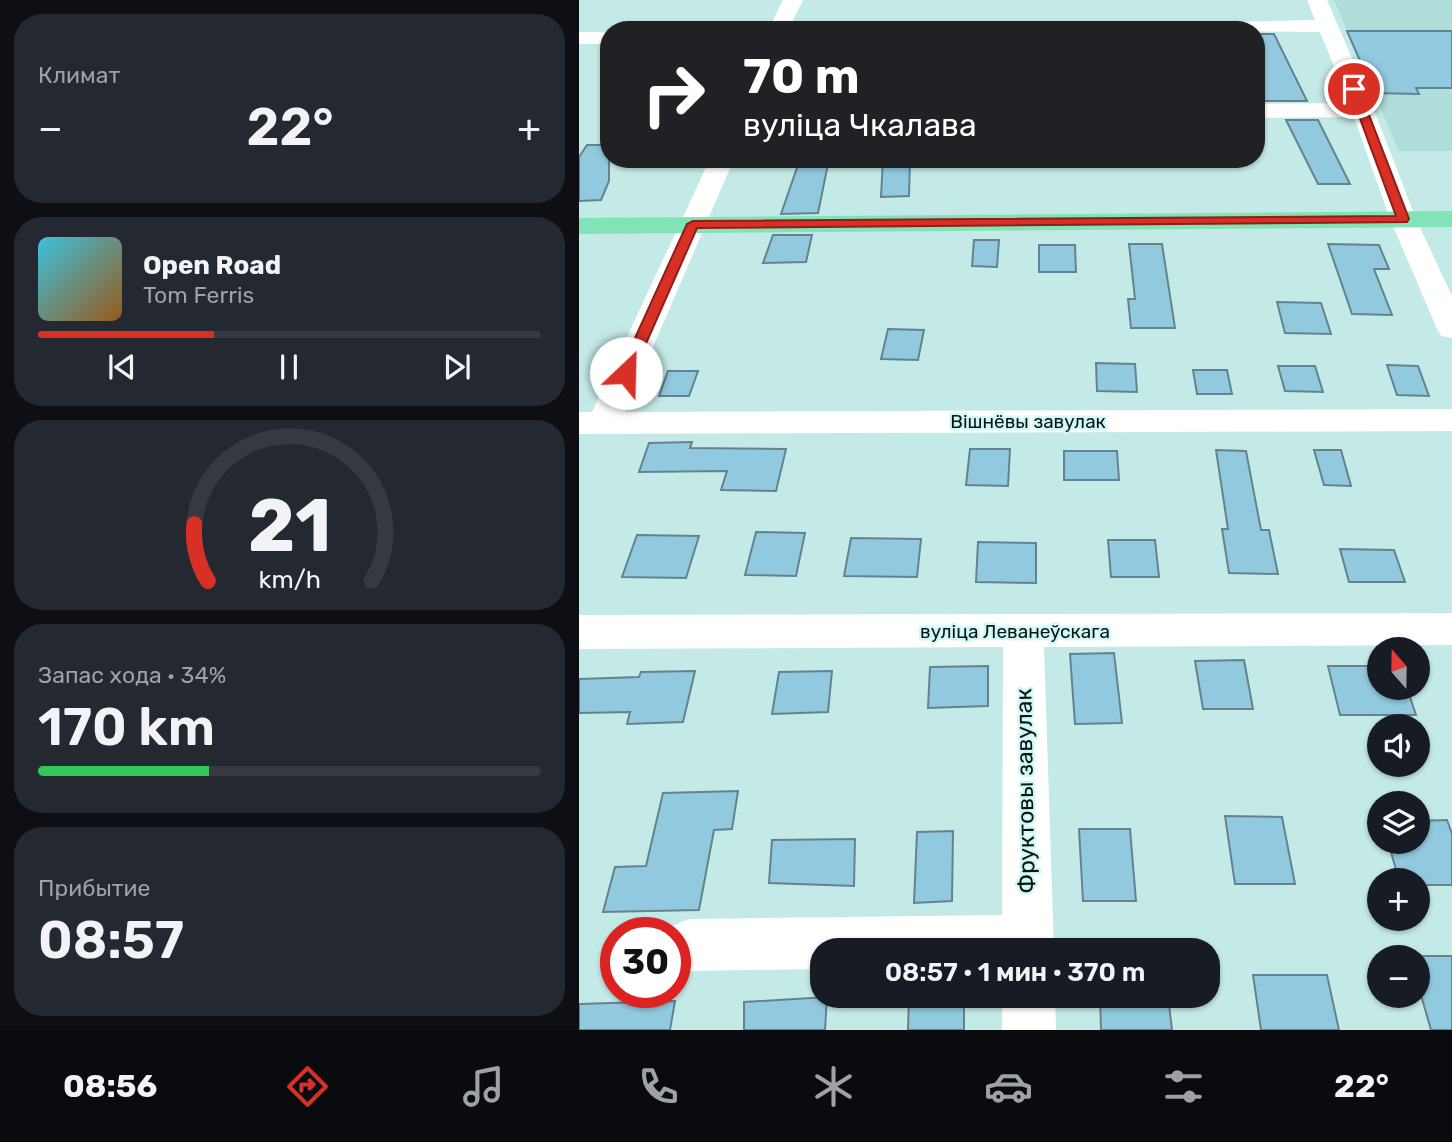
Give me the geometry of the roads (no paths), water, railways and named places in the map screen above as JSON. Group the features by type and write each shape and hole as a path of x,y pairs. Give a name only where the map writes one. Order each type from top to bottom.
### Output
{"main road":[{"path":"579,226 1452,219"}],"street":[{"path":"782,21 793,0"},
{"path":"1317,0 1363,110 1403,219 1452,329"},
{"path":"1265,27 1327,26"},
{"path":"579,38 600,38"},
{"path":"1265,111 1363,110"},
{"path":"591,422 693,224 718,168"},
{"name":"Вішнёвы завулак","path":"591,422 1452,420"},
{"name":"вуліца Леванеўскага","path":"579,632 1452,629"},
{"name":"Фруктовы завулак","path":"1023,631 1028,938"},
{"path":"691,945 810,945"},
{"path":"1029,1008 1029,1030"}]}
